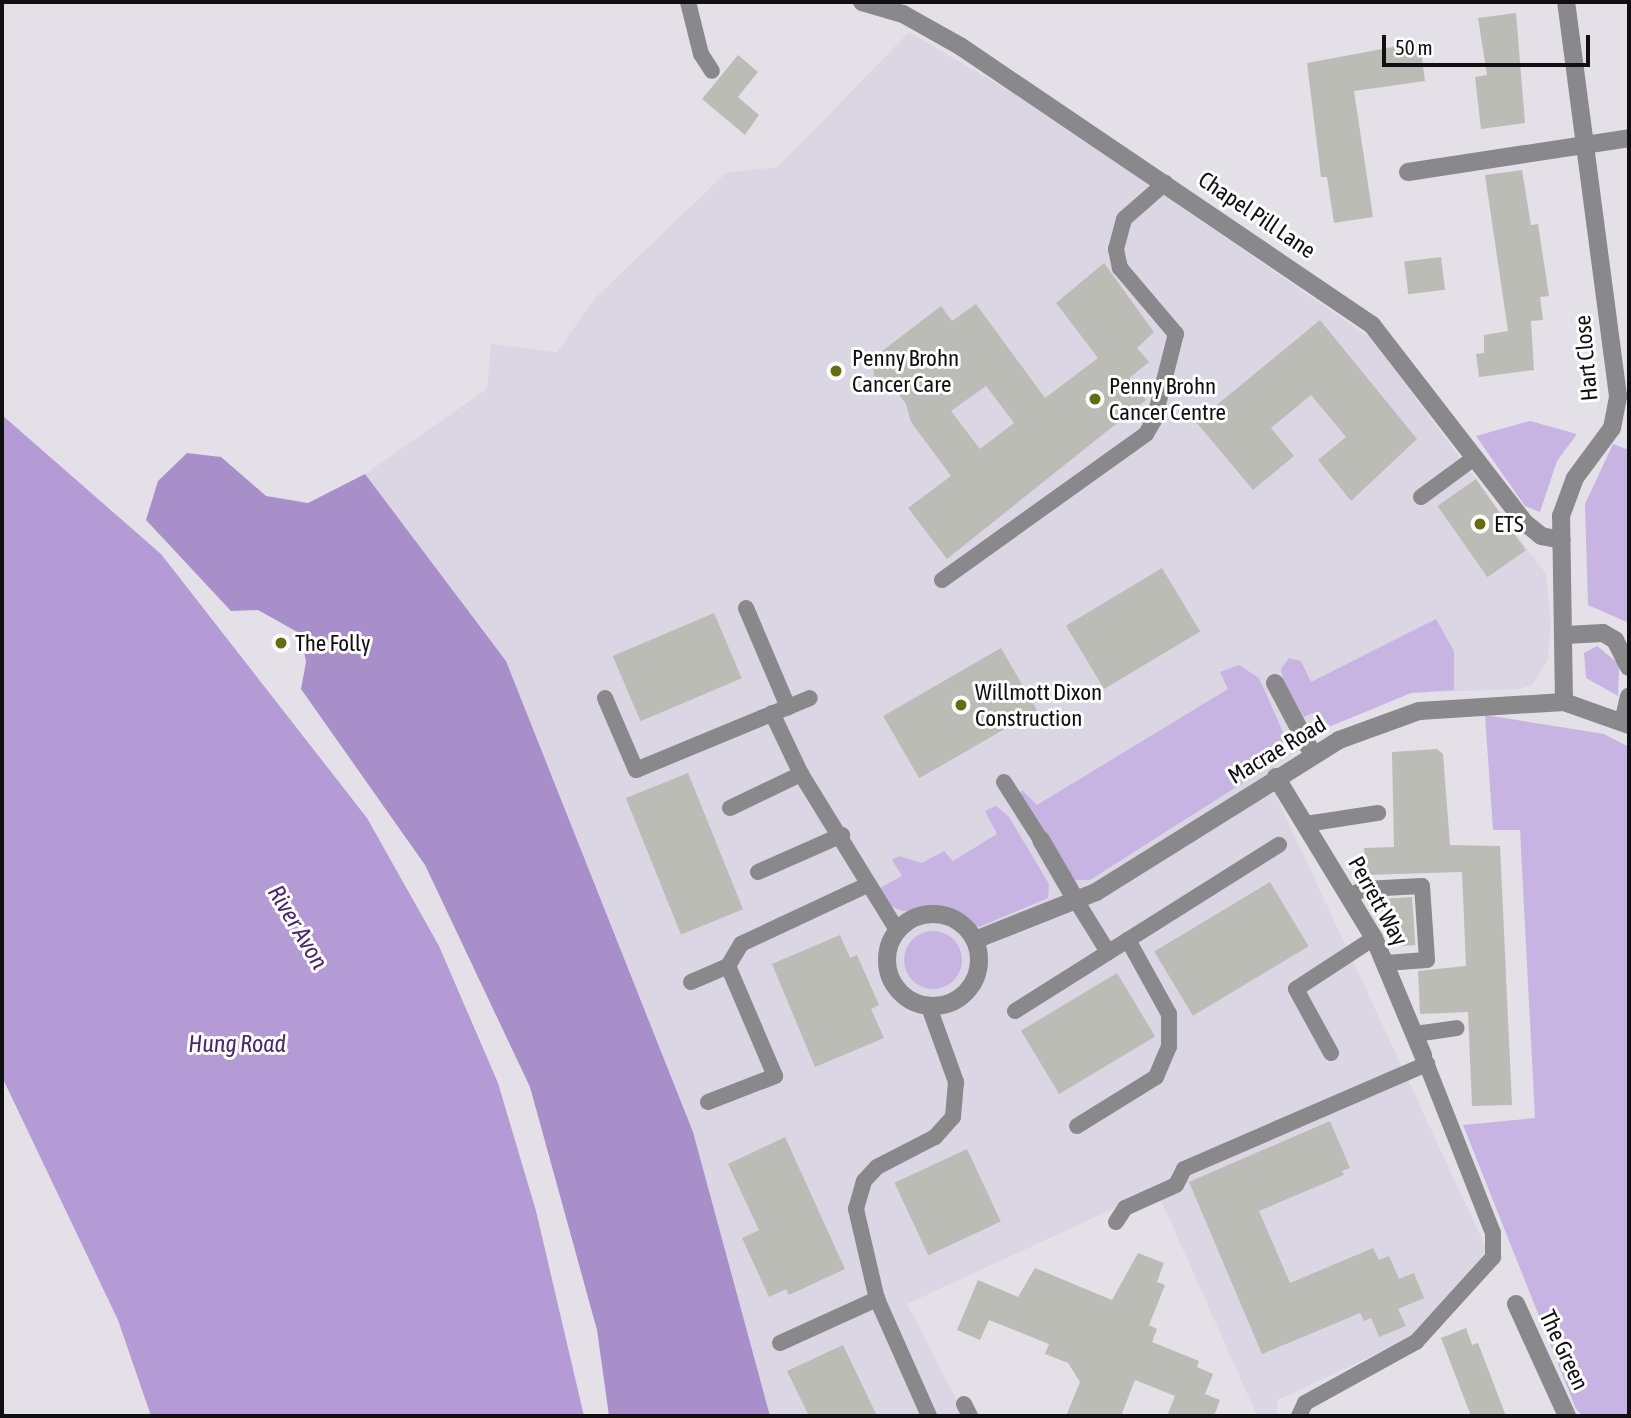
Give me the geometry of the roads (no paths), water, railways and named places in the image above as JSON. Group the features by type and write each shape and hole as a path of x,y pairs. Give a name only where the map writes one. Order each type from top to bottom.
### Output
{"street":[{"name":"Chapel Pill Lane","path":"862,2 903,14 960,46 1372,325 1524,522 1541,536 1562,540"},
{"name":"Hart Close","path":"1564,702 1566,635 1562,540 1565,499 1612,428 1618,396 1566,2"},
{"path":"1408,172 1629,138"},
{"path":"1566,635 1603,633 1615,639 1629,667"},
{"path":"1275,682 1313,755"},
{"path":"1626,723 1629,697"},
{"name":"Macrae Road","path":"975,940 1077,902 1313,755 1419,711 1564,702 1626,723"},
{"name":"Perrett Way","path":"1276,778 1374,939 1425,1059"},
{"path":"1041,840 1077,902"},
{"path":"923,914 939,914 960,923 975,940 979,964 971,987 952,1002 929,1007 912,1003 890,978 886,962 897,930 923,914"},
{"name":"The Green","path":"1516,1304 1567,1416"}],"lane":[{"path":"688,2 701,54 712,71"},
{"path":"942,580 1146,434 1154,420 1176,334 1120,268 1116,249 1124,219 1165,183"},
{"path":"1421,497 1474,458"},
{"path":"746,608 788,707"},
{"path":"605,698 636,770 810,698"},
{"path":"772,713 801,774 842,835 897,930"},
{"path":"730,808 801,774"},
{"path":"1004,782 1041,840"},
{"path":"1306,824 1378,813"},
{"path":"758,872 842,835"},
{"path":"1015,1011 1279,845"},
{"path":"691,982 728,966 741,944 869,884"},
{"path":"1350,896 1364,889 1422,886 1427,960 1385,963"},
{"path":"1077,902 1108,952"},
{"path":"1331,1053 1296,989 1374,939"},
{"path":"1077,1126 1156,1077 1169,1047 1169,1014 1128,940"},
{"path":"708,1102 775,1076 728,966"},
{"path":"929,1007 956,1082 953,1117 935,1137 877,1167 864,1181 857,1219 877,1299 929,1416"},
{"path":"1415,1034 1457,1028"},
{"path":"1116,1222 1125,1209 1176,1185 1184,1169 1425,1059 1493,1233 1493,1257 1416,1342 1305,1403 1299,1416"},
{"path":"780,1343 877,1299"}],"water":[{"name":"Hung Road","path":"2,415 161,554 367,818 439,946 498,1083 536,1211 584,1416 151,1416 118,1320 2,1077"}],"place":[{"name":"Penny Brohn Cancer Care","path":"836,371"},
{"name":"Penny Brohn Cancer Centre","path":"1095,399"},
{"name":"ETS","path":"1480,524"},
{"name":"The Folly","path":"281,643"},
{"name":"Willmott Dixon Construction","path":"961,705"}],"water label":[{"name":"River Avon","path":"298,927"}]}
